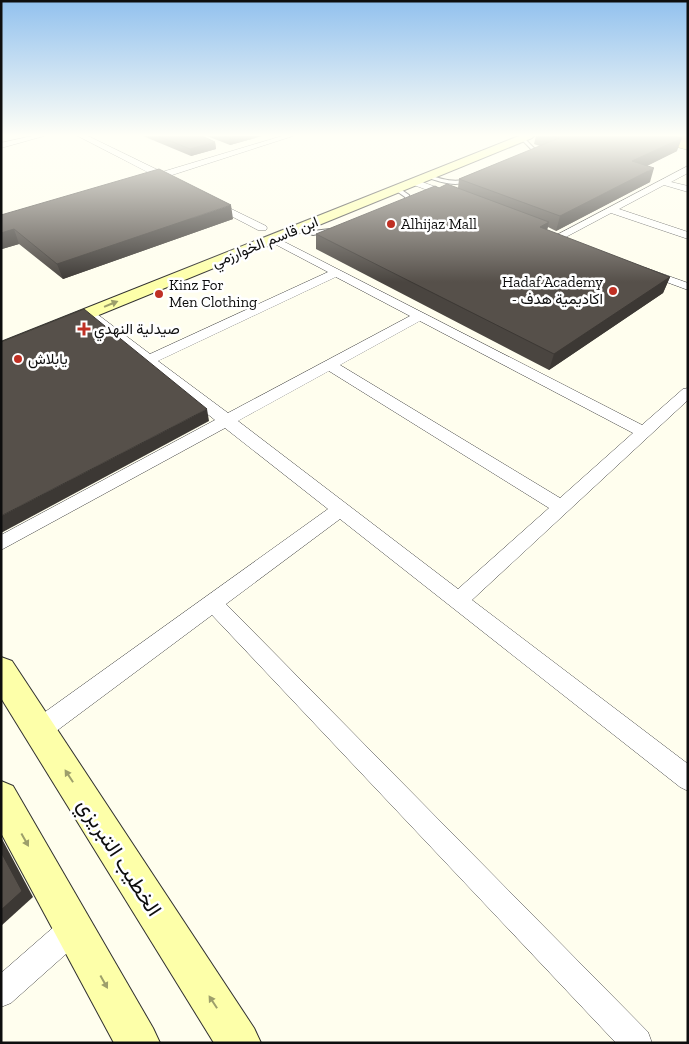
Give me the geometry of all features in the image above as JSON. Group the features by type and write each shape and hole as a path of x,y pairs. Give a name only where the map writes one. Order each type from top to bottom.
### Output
{"street":[{"name":"ابن قاسم الخوارزمي","path":"224,243 372,185"},
{"name":"ابن قاسم الخوارزمي","path":"1,349 407,185"},
{"path":"432,185 460,199"},
{"path":"560,236 660,185"},
{"path":"674,185 688,189"},
{"path":"203,198 262,228"},
{"path":"330,201 348,208"},
{"path":"612,210 688,236"},
{"path":"273,239 643,432"},
{"path":"633,266 688,287"},
{"path":"149,360 337,272"},
{"path":"89,313 688,779"},
{"path":"1,543 421,315"},
{"path":"330,365 561,507"},
{"path":"458,601 688,392"},
{"path":"39,730 340,510"},
{"path":"213,602 637,1043"},
{"name":"الخطيب التبريزي","path":"1,671 239,1043"},
{"path":"1,798 138,1043"},
{"path":"1,994 74,928"}],"lane":[{"path":"397,189 407,196 408,200 398,206"},
{"path":"299,228 313,233 325,233 334,230"}],"building":[{"path":"105,185 190,185 231,205 57,264 14,229 1,233 1,215"},
{"path":"449,185 549,222 540,227 670,277 554,354 316,234 435,186 439,188"},
{"path":"475,185 621,185 560,216"},
{"path":"84,309 207,409 1,516 1,342"},
{"path":"1,852 22,891 1,910"}],"place":[{"name":"Alhijaz Mall","path":"391,224"},
{"name":"Hadaf Academy - اكاديمية هدف","path":"613,291"},
{"name":"Kinz For Men Clothing","path":"159,294"},
{"name":"صيدلية النهدي","path":"84,329"},
{"name":"يابلاش","path":"18,359"}]}
